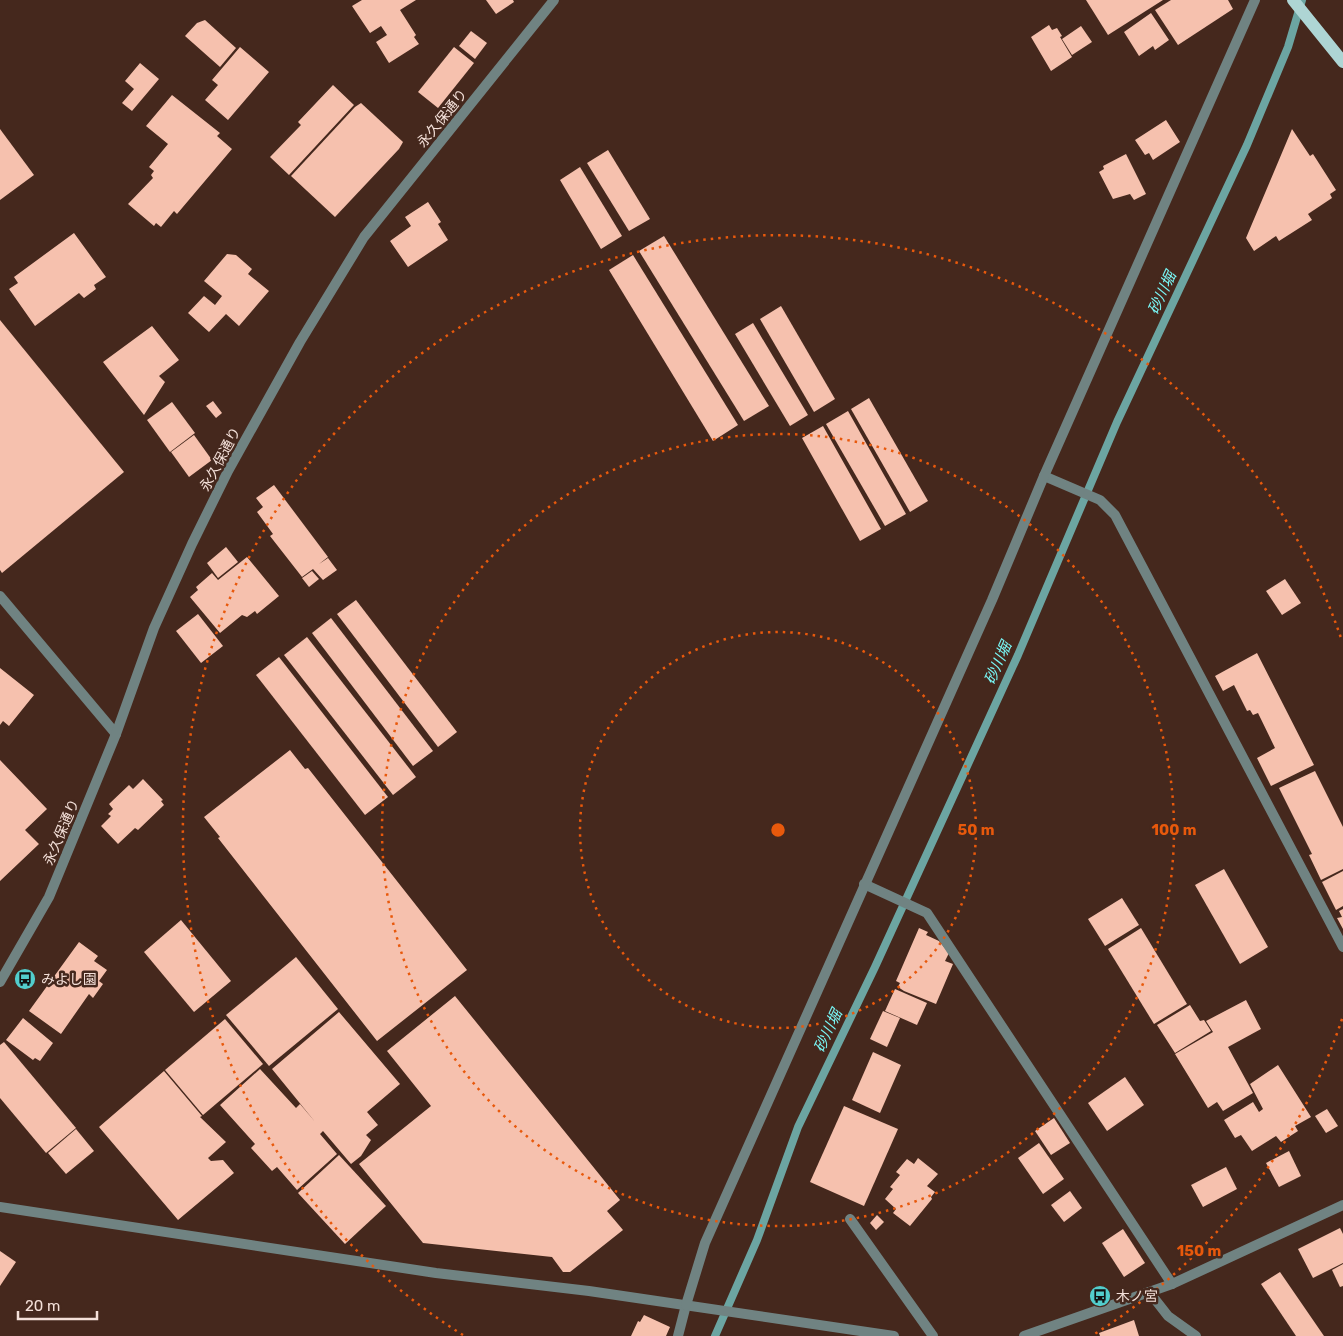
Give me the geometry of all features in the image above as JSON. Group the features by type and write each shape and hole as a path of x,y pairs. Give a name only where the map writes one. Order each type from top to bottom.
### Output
{"main road":[{"path":"1293,0 1343,62"}],"street":[{"name":"永久保通り","path":"0,982 49,897 116,734 154,628 192,544 228,471 328,293 364,236 554,0"},
{"path":"678,1336 691,1306 705,1243 992,600 1044,476 1254,0"},
{"path":"1044,476 1100,500 1115,515 1343,947"},
{"path":"0,596 116,734"},
{"path":"864,884 927,913 1172,1284"},
{"path":"1024,1336 1172,1284 1343,1205"},
{"path":"0,1207 436,1273 691,1306 894,1336"},
{"path":"850,1219 934,1336"},
{"path":"1150,1293 1168,1316 1196,1336"}],"building":[{"path":"362,0 416,0 400,10 416,35 414,37 419,44 389,63 376,42 387,35 381,26 370,33 352,6"},
{"path":"486,0 513,0 514,2 496,14"},
{"path":"1086,0 1163,0 1108,35"},
{"path":"1171,0 1228,0 1233,9 1178,45 1155,10"},
{"path":"1151,13 1169,40 1155,50 1153,46 1139,56 1124,32"},
{"path":"205,20 236,48 220,67 185,36 197,23"},
{"path":"1049,25 1052,30 1057,28 1072,57 1051,71 1031,37"},
{"path":"1081,26 1092,42 1072,55 1062,39"},
{"path":"471,31 487,43 475,59 459,46"},
{"path":"240,47 269,72 228,120 205,100 218,85 212,80"},
{"path":"454,47 474,63 438,108 418,92"},
{"path":"140,63 159,79 132,111 122,103 134,89 125,81"},
{"path":"333,85 354,105 289,175 270,157 301,125 298,122"},
{"path":"172,95 220,133 217,136 232,149 177,214 174,211 161,227 156,223 154,226 128,204 153,178 151,175 154,171 149,167 168,144 146,126"},
{"path":"361,103 403,142 399,149 335,217 291,176 355,107"},
{"path":"1166,120 1180,142 1153,160 1149,153 1145,155 1135,140"},
{"path":"0,129 34,175 0,200"},
{"path":"1292,129 1310,156 1313,154 1336,190 1330,194 1332,198 1308,214 1312,220 1279,241 1276,236 1254,251 1246,238"},
{"path":"608,150 650,219 629,231 587,163"},
{"path":"1126,154 1146,194 1134,200 1130,194 1113,199 1099,172 1104,169 1103,166"},
{"path":"580,167 622,236 601,249 560,180"},
{"path":"428,202 441,222 438,224 448,240 408,267 390,241 411,226 405,217"},
{"path":"74,233 106,277 94,285 96,289 84,298 79,293 35,326 9,289 18,283 14,277"},
{"path":"664,236 769,406 744,421 639,251"},
{"path":"227,254 236,255 252,269 248,274 269,291 239,326 226,314 209,332 188,313 204,296 215,305 222,296 204,281"},
{"path":"633,255 738,425 713,441 609,270"},
{"path":"781,306 835,399 814,412 760,319"},
{"path":"0,320 124,472 2,573 0,570"},
{"path":"753,323 808,415 790,426 735,334"},
{"path":"152,326 179,360 159,376 165,382 144,415 103,362"},
{"path":"869,398 928,501 910,512 851,409"},
{"path":"213,401 222,413 216,418 206,406"},
{"path":"172,402 195,433 170,452 147,420"},
{"path":"848,411 906,514 885,526 826,424"},
{"path":"823,426 881,529 860,541 802,438"},
{"path":"194,435 212,460 189,477 171,452"},
{"path":"274,485 328,557 319,564 328,558 337,570 323,580 313,569 302,577 270,536 273,534 257,512 263,507 256,498"},
{"path":"226,547 238,562 218,578 207,563"},
{"path":"247,557 279,596 257,614 255,611 247,617 242,615 220,633 190,597 198,590 196,587 212,573 218,580"},
{"path":"312,571 319,579 309,587 302,578"},
{"path":"1285,579 1301,603 1282,615 1266,591"},
{"path":"356,600 457,732 438,747 337,614"},
{"path":"198,614 223,646 201,663 176,631"},
{"path":"331,618 433,751 413,766 312,633"},
{"path":"307,637 416,777 393,795 284,655"},
{"path":"1257,653 1314,765 1271,786 1257,758 1275,748 1258,713 1253,715 1250,710 1247,711 1234,685 1223,691 1215,676"},
{"path":"279,657 388,797 365,815 256,675"},
{"path":"0,668 34,695 9,726 3,721 0,725"},
{"path":"290,750 305,769 308,768 467,970 377,1041 218,838 220,837 204,817"},
{"path":"0,760 47,809 25,830 39,844 0,881"},
{"path":"1315,771 1343,827 1343,869 1321,880 1309,855 1312,854 1279,788"},
{"path":"143,779 163,800 161,801 164,805 138,830 135,828 118,844 101,826 111,816 108,814 113,809 109,804 129,785 133,789"},
{"path":"1224,869 1268,947 1240,964 1195,885"},
{"path":"1343,871 1343,906 1336,910 1322,882"},
{"path":"1122,898 1139,925 1105,946 1088,919"},
{"path":"1343,909 1343,929 1337,918 1342,917 1339,911"},
{"path":"181,920 231,981 194,1012 144,952"},
{"path":"919,928 928,932 926,935 939,941 949,953 945,961 953,964 936,1004 904,991 898,987 900,983 896,981"},
{"path":"1141,928 1187,1004 1154,1024 1108,949"},
{"path":"79,942 98,956 94,961 107,970 99,981 103,984 93,998 89,994 61,1034 29,1011"},
{"path":"296,957 338,1009 269,1066 226,1015"},
{"path":"895,989 927,1003 917,1025 885,1011"},
{"path":"455,996 620,1200 607,1211 623,1230 570,1272 563,1272 552,1257 423,1243 359,1164 431,1106 387,1051"},
{"path":"1246,1000 1261,1029 1228,1047 1253,1093 1223,1111 1217,1102 1208,1108 1175,1054 1213,1032 1206,1021"},
{"path":"1190,1005 1200,1021 1204,1020 1211,1031 1175,1053 1157,1025"},
{"path":"883,1011 900,1018 887,1047 870,1039"},
{"path":"339,1012 400,1084 367,1112 378,1125 366,1135 371,1140 361,1156 351,1164 323,1131 320,1134 337,1154 297,1190 277,1167 272,1171 251,1148 255,1144 220,1105 260,1069 296,1108 300,1104 316,1123 272,1069"},
{"path":"23,1018 53,1043 40,1061 35,1058 33,1060 6,1040"},
{"path":"225,1019 263,1064 203,1115 165,1070"},
{"path":"4,1042 76,1128 46,1153 0,1098 0,1045"},
{"path":"873,1052 901,1065 880,1113 852,1100"},
{"path":"1278,1065 1311,1117 1295,1126 1298,1131 1281,1142 1276,1136 1252,1151 1241,1135 1235,1138 1224,1120 1253,1102 1259,1112 1263,1109 1250,1084"},
{"path":"164,1071 202,1116 200,1117 226,1142 208,1158 211,1161 223,1160 234,1173 178,1220 99,1127"},
{"path":"1125,1077 1144,1105 1107,1131 1088,1103"},
{"path":"844,1106 898,1129 864,1206 810,1182"},
{"path":"1327,1109 1338,1126 1326,1133 1315,1116"},
{"path":"1054,1118 1070,1143 1051,1155 1035,1131"},
{"path":"76,1129 94,1151 66,1174 48,1153"},
{"path":"1039,1143 1064,1179 1043,1194 1018,1158"},
{"path":"1289,1151 1301,1176 1279,1187 1266,1163"},
{"path":"339,1155 386,1206 345,1244 298,1193"},
{"path":"918,1158 938,1174 927,1186 935,1192 931,1197 932,1199 910,1226 893,1213 896,1209 885,1199 893,1189 890,1187 900,1175 896,1172 907,1159 914,1164"},
{"path":"1226,1167 1237,1189 1203,1207 1191,1185"},
{"path":"1070,1191 1082,1208 1064,1222 1051,1205"},
{"path":"877,1215 884,1222 876,1230 870,1223"},
{"path":"1340,1228 1343,1234 1343,1263 1313,1278 1298,1249"},
{"path":"1123,1229 1145,1263 1124,1277 1102,1243"},
{"path":"0,1251 16,1262 0,1286"},
{"path":"1343,1264 1343,1286 1340,1287 1332,1270"},
{"path":"1280,1272 1324,1336 1296,1336 1261,1284"},
{"path":"644,1315 670,1327 666,1336 631,1336 638,1321 640,1322"},
{"path":"1134,1320 1139,1336 1100,1336 1099,1333"}],"waterway":[{"name":"砂川堀","path":"715,1336 757,1240 798,1127 875,967 1018,655 1117,422 1247,145 1288,47 1302,0"}],"place":[{"name":"みよし園","path":"25,979"},
{"name":"木ノ宮","path":"1100,1296"}]}
